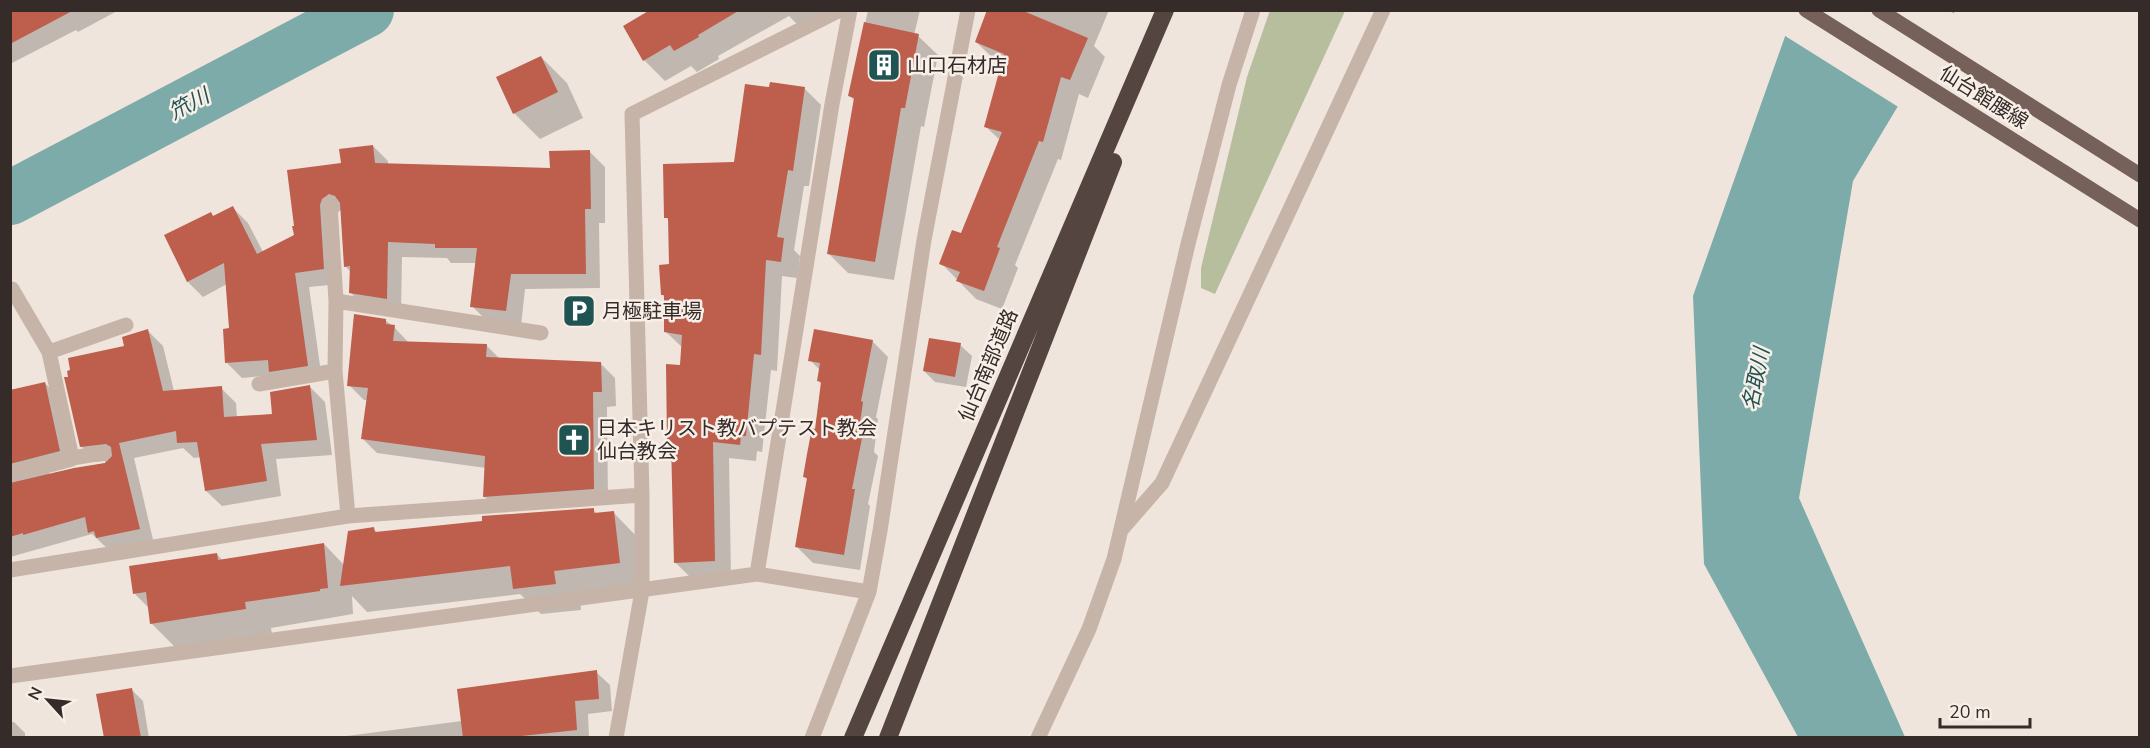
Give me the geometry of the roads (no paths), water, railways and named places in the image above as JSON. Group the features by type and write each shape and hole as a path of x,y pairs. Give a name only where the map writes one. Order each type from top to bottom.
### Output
{"highway":[{"name":"仙台南部道路","path":"853,738 1166,10"},
{"name":"仙台南部道路","path":"888,738 1144,82 1166,10"}],"main road":[{"name":"仙台館腰線","path":"1806,10 2139,220"},
{"name":"仙台館腰線","path":"1879,10 2139,176"}],"street":[{"path":"616,738 642,591 642,495 632,114 840,10"},
{"path":"757,574 832,104 850,10"},
{"path":"812,738 869,592 924,240 968,10"},
{"path":"1038,738 1089,629 1114,559 1188,244 1229,85 1253,10"},
{"path":"1119,532 1162,483 1383,10"},
{"path":"330,204 336,301 336,370 348,516"},
{"path":"12,289 49,352 72,458"},
{"path":"336,301 541,333"},
{"path":"49,352 126,325"},
{"path":"259,384 336,370"},
{"path":"10,474 72,458 103,453"},
{"path":"10,570 348,516 642,495"},
{"path":"10,676 757,574 869,592"}],"water":[{"name":"名取川","path":"1794,11 1955,11 1853,181 1799,498 1905,737 1798,737 1704,564 1693,296"}],"waterway":[{"name":"笊川","path":"10,198 367,10"}],"place":[{"name":"山口石材店","path":"884,65"},
{"name":"月極駐車場","path":"579,311"},
{"name":"日本キリスト教バプテスト教会 仙台教会","path":"574,440"}]}
